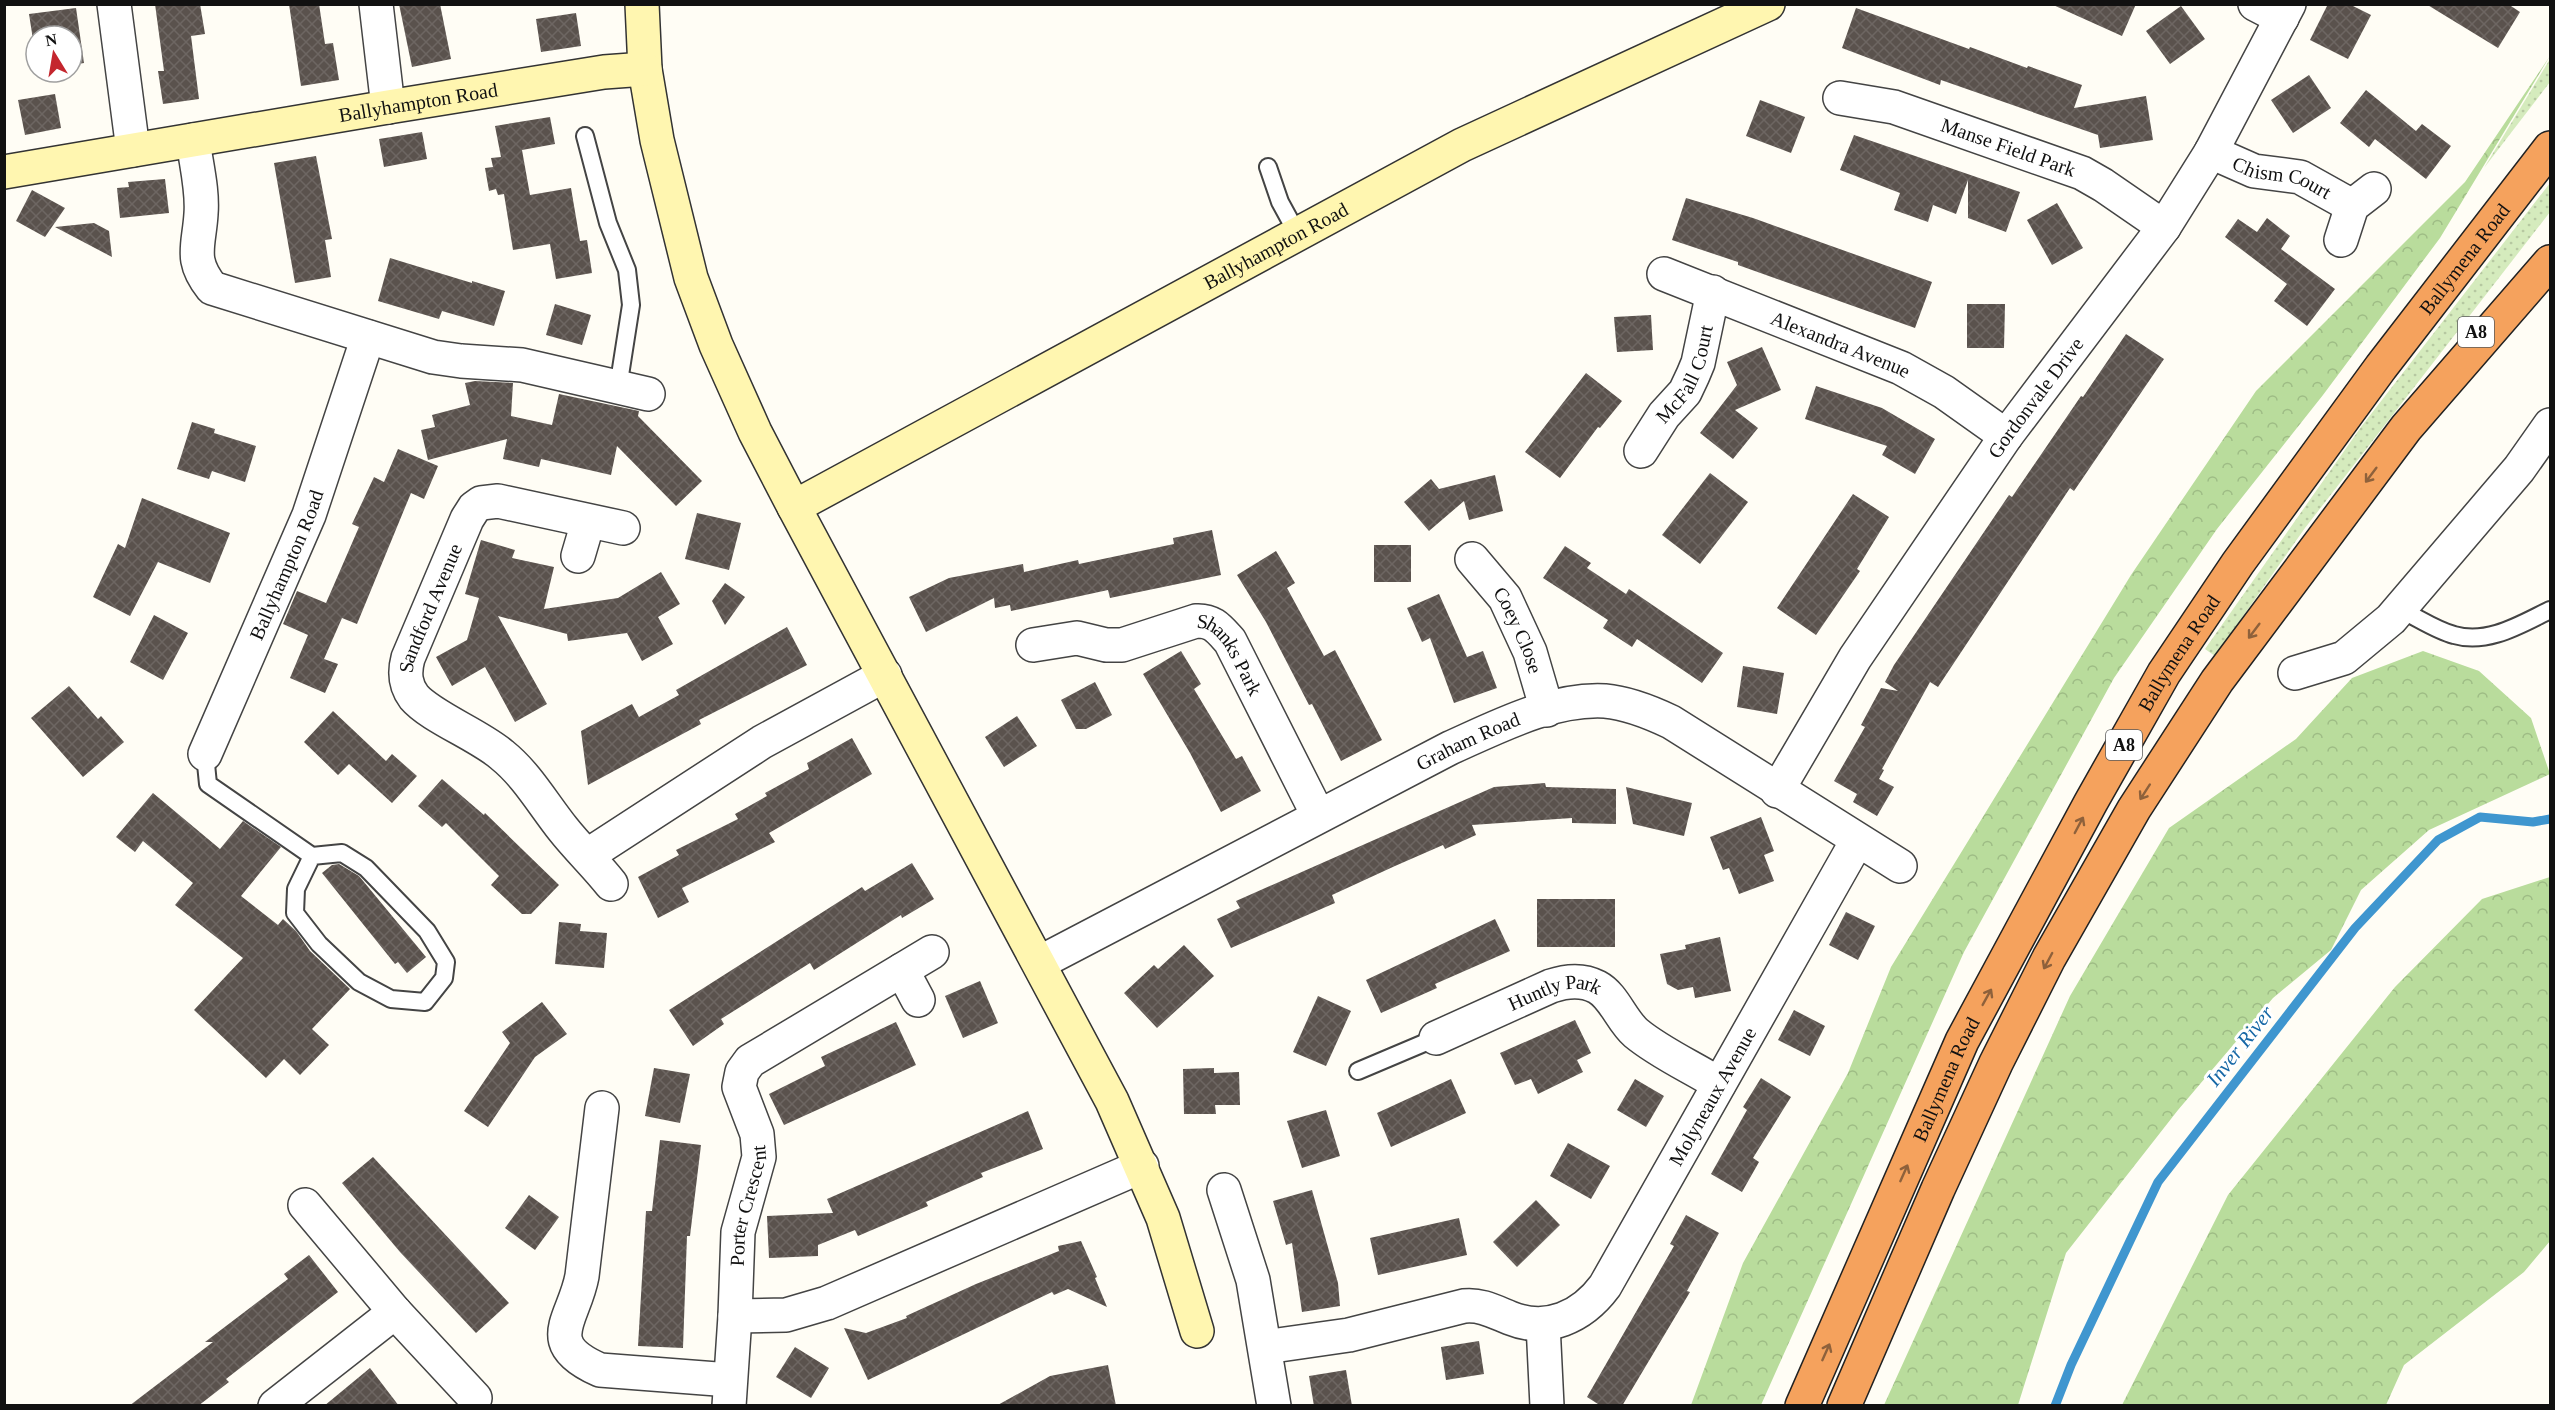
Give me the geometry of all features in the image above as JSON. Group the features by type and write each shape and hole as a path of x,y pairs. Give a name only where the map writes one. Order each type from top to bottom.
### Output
{"highway":[{"name":"Ballymena Road","path":"1802,1406 1962,1041 2091,802 2164,673 2238,563 2375,376 2550,147"},
{"name":"A8","path":"2406,428 2457,356 2550,239"},
{"name":"Ballymena Road","path":"1844,1406 1938,1189 1996,1063 2049,958 2128,819 2217,681 2406,428 2550,262"}],"street":[{"path":"114,4 133,150"},
{"path":"376,4 388,107"},
{"path":"642,4 645,69 659,152 691,278 716,345 755,432 794,507 1086,1051 1142,1166 1172,1240 1197,1331"},
{"name":"Ballyhampton Road","path":"794,507 1462,145 1768,4"},
{"name":"Gordonvale Drive","path":"1777,791 1855,658 2006,435 2164,227 2211,152 2275,9"},
{"name":"Ballyhampton Road","path":"4,172 604,72 645,69"},
{"name":"Manse Field Park","path":"1840,98 1894,107 2082,173 2164,227"},
{"path":"193,140 201,215 196,241 196,259 202,275 212,288 433,357 522,365 633,391"},
{"name":"Chism Court","path":"2211,152 2254,171 2300,177 2363,197 2341,240"},
{"name":"Alexandra Avenue","path":"1664,274 1881,359 1923,379 2006,435"},
{"name":"McFall Court","path":"1641,451 1664,415 1685,392 1693,375 1698,363 1713,292"},
{"name":"Ballyhampton Road","path":"205,754 309,515 368,338"},
{"path":"2295,673 2344,658 2391,619 2519,469 2550,425"},
{"name":"Sandford Avenue","path":"611,884 588,855 564,831 513,764 485,742 417,700 407,685 405,670 462,530 474,508 484,502 494,501 623,528"},
{"path":"578,556 588,522"},
{"name":"Coey Close","path":"1472,559 1505,598 1530,652 1547,710"},
{"name":"Shanks Park","path":"1033,645 1077,638 1106,645 1122,645 1196,621 1208,621 1217,626 1230,641 1318,815"},
{"path":"588,855 762,742 885,675"},
{"name":"Graham Road","path":"1039,963 1318,815 1459,744 1547,710 1586,701 1606,701 1652,713 1690,733 1777,791 1900,866"},
{"name":"Molyneaux Avenue","path":"1265,1347 1349,1335 1471,1305 1520,1322 1543,1324 1577,1313 1597,1297 1857,841"},
{"name":"Porter Crescent","path":"602,1108 582,1276 579,1292 567,1314 564,1334 570,1350 581,1362 600,1370 729,1393 738,1232 759,1157 757,1134 739,1087 742,1072 750,1061 932,952"},
{"path":"902,970 918,1000"},
{"name":"Huntly Park","path":"1436,1038 1551,986 1568,982 1584,982 1603,992 1628,1024 1641,1036 1719,1084"},
{"path":"735,1316 786,1315 827,1303 1142,1166"},
{"path":"1224,1190 1249,1267 1274,1406"},
{"path":"304,1205 395,1312 475,1398"},
{"path":"275,1406 395,1312"},
{"path":"1543,1324 1547,1406"}],"lane":[{"path":"585,136 608,223 627,270 631,305 633,391"},
{"path":"1268,167 1280,202 1298,235"},
{"path":"2399,609 2453,635 2476,639 2507,631 2550,610"},
{"path":"205,754 208,784 312,856 342,853 366,868 427,931 446,962 444,978 425,1002 391,999 359,982 319,944 301,921 295,913 296,889 312,856"},
{"path":"1358,1071 1436,1038"}],"green space":[{"path":"2550,56 2440,238 2323,395 2217,529 2114,678 1964,952 1761,1405 1691,1405 1743,1263 1848,1073 1891,967 2131,575 2256,391 2465,182"},
{"path":"2550,59 2550,82 2484,168"},
{"path":"2550,183 2550,212 2305,528 2215,656 2205,649 2361,427"},
{"path":"2423,651 2479,671 2531,718 2550,774 2429,830 2361,890 2331,950 2273,998 2178,1110 2066,1253 2018,1405 1884,1405 2070,996 2169,828 2296,739 2352,678"},
{"path":"2550,877 2550,1241 2524,1272 2404,1365 2386,1405 2122,1405 2228,1195 2395,987 2482,899"}],"building":[{"path":"155,4 200,4 205,34 191,36 199,99 163,104 158,71 164,71"},
{"path":"289,4 319,4 325,44 333,43 339,80 301,86"},
{"path":"399,4 440,4 451,59 412,67"},
{"path":"2051,4 2136,4 2122,36"},
{"path":"2328,4 2349,4 2371,15 2348,59 2310,40"},
{"path":"2426,4 2508,4 2520,12 2498,48"},
{"path":"2181,6 2205,39 2170,64 2146,31"},
{"path":"76,8 78,24 31,24 29,14"},
{"path":"1856,8 1969,49 1970,47 2082,85 2074,108 2146,96 2153,140 2100,148 2098,135 1941,80 1940,85 1842,48"},
{"path":"576,13 581,46 541,52 536,19"},
{"path":"2309,75 2331,108 2293,133 2271,100"},
{"path":"2366,90 2416,131 2422,124 2451,146 2426,179 2375,139 2369,147 2340,123"},
{"path":"55,94 61,128 25,135 18,100"},
{"path":"1760,100 1805,117 1791,153 1746,136"},
{"path":"550,117 555,144 522,150 530,195 571,188 580,241 587,240 592,273 556,279 550,244 513,250 504,194 498,195 496,189 489,191 485,168 493,167 491,158 501,157 495,126"},
{"path":"422,132 427,159 384,167 379,139"},
{"path":"1854,135 2020,192 2006,232 1968,218 1968,180 1956,214 1933,205 1928,222 1894,210 1900,193 1840,170"},
{"path":"316,156 332,239 325,240 331,277 295,283 274,163"},
{"path":"165,179 169,213 120,218 117,188 129,187 128,182"},
{"path":"32,190 65,208 45,237 16,221"},
{"path":"1686,198 1753,218 1932,282 1915,328 1672,240"},
{"path":"2057,203 2083,248 2052,265 2027,220"},
{"path":"2267,218 2290,236 2281,249 2335,289 2307,326 2274,301 2287,284 2225,237 2238,219 2257,232"},
{"path":"94,223 109,231 112,257 55,227"},
{"path":"390,258 505,291 494,326 442,311 439,319 378,301"},
{"path":"555,304 591,315 582,345 546,335"},
{"path":"1967,304 2005,304 2004,348 1967,348"},
{"path":"1651,315 1653,350 1617,352 1614,317"},
{"path":"2126,334 2164,359 2074,491 2070,488 1938,687 1930,682 1882,769 1884,770 1879,779 1894,787 1877,816 1853,802 1857,794 1834,781 1865,727 1861,725 1881,688 1898,691 1885,682 1894,665 2009,495 2012,497"},
{"path":"1762,347 1781,390 1735,410 1758,428 1733,459 1700,433 1737,385 1727,362"},
{"path":"1586,373 1622,401 1600,428 1598,427 1560,478 1525,452"},
{"path":"475,381 513,383 511,416 552,425 559,394 639,411 638,416 702,481 676,506 617,446 611,475 541,459 539,467 503,459 507,439 428,460 421,430 435,427 432,415 470,405 465,383"},
{"path":"1816,386 1882,408 1935,439 1915,474 1882,455 1887,446 1805,419"},
{"path":"192,422 215,429 214,433 256,446 245,482 212,471 209,479 177,469"},
{"path":"398,449 438,466 424,499 411,493 357,624 342,618 324,659 338,664 325,693 290,678 308,635 283,624 297,591 326,603 359,527 352,524 374,477 384,482"},
{"path":"1710,473 1748,502 1700,564 1662,535"},
{"path":"1495,475 1503,511 1469,520 1464,501 1429,531 1404,502 1431,479 1439,489"},
{"path":"1853,494 1889,517 1857,569 1860,571 1816,635 1777,608"},
{"path":"142,498 230,533 210,583 158,562 130,616 93,597 118,544 125,548"},
{"path":"697,513 741,523 729,570 685,559"},
{"path":"1212,530 1221,575 1110,598 1108,590 1011,611 1010,605 995,608 994,598 926,632 909,597 949,578 1023,564 1024,572 1078,560 1079,564 1174,544 1173,538"},
{"path":"481,540 515,550 512,558 554,567 544,609 618,598 661,572 680,604 658,617 673,644 642,661 627,633 568,641 567,634 498,616 547,704 515,722 485,667 452,686 436,657 467,640 479,598 465,594"},
{"path":"1374,545 1411,545 1411,582 1374,582"},
{"path":"1565,546 1591,563 1587,568 1626,594 1629,589 1723,653 1702,683 1637,639 1632,647 1603,628 1608,620 1543,578"},
{"path":"1276,551 1295,583 1287,588 1324,656 1335,650 1382,740 1341,761 1312,704 1309,705 1266,622 1237,575"},
{"path":"725,583 745,597 725,625 712,601"},
{"path":"1439,594 1467,657 1483,651 1497,688 1454,703 1430,638 1422,642 1407,608"},
{"path":"154,615 188,633 163,680 130,662"},
{"path":"787,627 807,665 699,720 701,724 588,785 581,731 632,704 639,717 679,695 676,690"},
{"path":"1181,651 1201,684 1194,689 1236,759 1242,756 1261,791 1221,812 1190,753 1143,674"},
{"path":"1743,666 1784,673 1777,714 1737,707"},
{"path":"1095,682 1112,715 1086,729 1076,729 1061,700"},
{"path":"69,686 98,719 101,716 124,742 83,777 31,718"},
{"path":"333,711 386,761 392,754 417,776 392,803 349,764 338,775 304,742"},
{"path":"1017,716 1037,746 1004,767 985,737"},
{"path":"852,738 872,774 769,833 775,842 682,888 689,902 658,918 638,877 679,855 676,850 738,819 735,814 767,796 765,793 809,769 807,763"},
{"path":"442,779 484,815 485,813 559,885 531,914 522,914 491,885 499,876 446,823 442,827 418,806"},
{"path":"1545,783 1546,787 1616,789 1616,824 1572,823 1572,818 1472,825 1476,835 1445,849 1443,845 1332,895 1335,903 1231,948 1217,919 1240,908 1236,901 1494,787"},
{"path":"1626,787 1692,803 1684,836 1633,824"},
{"path":"153,793 220,849 243,821 281,847 241,896 278,925 283,919 296,931 310,951 350,989 312,1029 329,1045 300,1075 284,1059 266,1078 194,1010 243,958 175,905 193,883 143,841 135,852 116,837"},
{"path":"1761,817 1774,851 1764,855 1774,881 1739,894 1729,868 1723,870 1710,837"},
{"path":"912,863 934,899 902,918 901,915 814,970 810,963 721,1019 724,1024 693,1046 669,1010 862,887 865,891"},
{"path":"339,864 359,876 426,957 407,973 398,962 395,964 322,873 332,865"},
{"path":"1537,899 1615,899 1615,947 1537,947"},
{"path":"1846,912 1875,926 1858,960 1829,945"},
{"path":"1495,919 1510,951 1435,984 1437,988 1381,1013 1366,980"},
{"path":"559,922 581,924 580,931 607,933 604,968 555,964"},
{"path":"1720,937 1731,991 1695,998 1693,987 1678,990 1667,984 1660,954 1686,949 1685,945"},
{"path":"1184,945 1214,976 1157,1028 1124,993 1154,965 1158,969"},
{"path":"980,981 998,1023 963,1038 945,996"},
{"path":"1318,996 1351,1011 1326,1066 1293,1052"},
{"path":"542,1002 567,1034 535,1057 488,1127 464,1111 510,1043 502,1032"},
{"path":"1794,1010 1825,1026 1810,1056 1778,1040"},
{"path":"1575,1020 1591,1053 1577,1060 1583,1072 1538,1094 1531,1079 1515,1085 1500,1053"},
{"path":"896,1022 916,1065 784,1125 769,1094 825,1066 821,1057"},
{"path":"654,1068 690,1074 680,1123 645,1116"},
{"path":"1214,1068 1214,1073 1239,1072 1240,1105 1215,1105 1216,1114 1184,1114 1183,1069"},
{"path":"1761,1078 1791,1097 1753,1158 1759,1162 1742,1192 1711,1174 1747,1110 1743,1107"},
{"path":"1451,1079 1466,1113 1391,1147 1377,1113"},
{"path":"1635,1079 1664,1096 1646,1127 1617,1110"},
{"path":"1326,1110 1340,1156 1302,1168 1287,1121"},
{"path":"1028,1111 1043,1149 981,1173 983,1177 926,1202 928,1206 858,1236 855,1230 818,1245 818,1256 769,1258 767,1216 833,1213 827,1199"},
{"path":"660,1140 701,1145 690,1236 687,1236 683,1348 638,1346 646,1211 652,1211"},
{"path":"1568,1143 1610,1166 1591,1199 1550,1176"},
{"path":"373,1157 509,1303 476,1333 400,1252 342,1183"},
{"path":"1312,1190 1338,1283 1340,1306 1302,1312 1292,1243 1286,1245 1273,1201"},
{"path":"529,1195 559,1217 535,1250 505,1228"},
{"path":"1536,1200 1560,1225 1517,1267 1493,1242"},
{"path":"1686,1215 1719,1233 1687,1291 1690,1292 1622,1406 1601,1406 1587,1397 1674,1246 1670,1244"},
{"path":"1459,1218 1467,1255 1378,1275 1370,1238"},
{"path":"1081,1241 1107,1307 1068,1289 1054,1295 1052,1292 868,1380 844,1328 866,1333 907,1318 906,1316 976,1284 1059,1251 1058,1246"},
{"path":"309,1255 338,1292 226,1379 229,1382 198,1406 129,1406 213,1342 205,1342 288,1279 284,1274"},
{"path":"1479,1341 1484,1374 1446,1380 1441,1347"},
{"path":"795,1347 829,1368 811,1398 776,1377"},
{"path":"1108,1365 1116,1406 996,1406 1050,1376"},
{"path":"370,1368 399,1406 324,1406"},
{"path":"1346,1370 1352,1406 1314,1406 1309,1376"}],"waterway":[{"name":"Inver River","path":"2055,1406 2071,1365 2158,1182 2355,928 2438,840 2480,817 2533,822 2550,819"}]}
